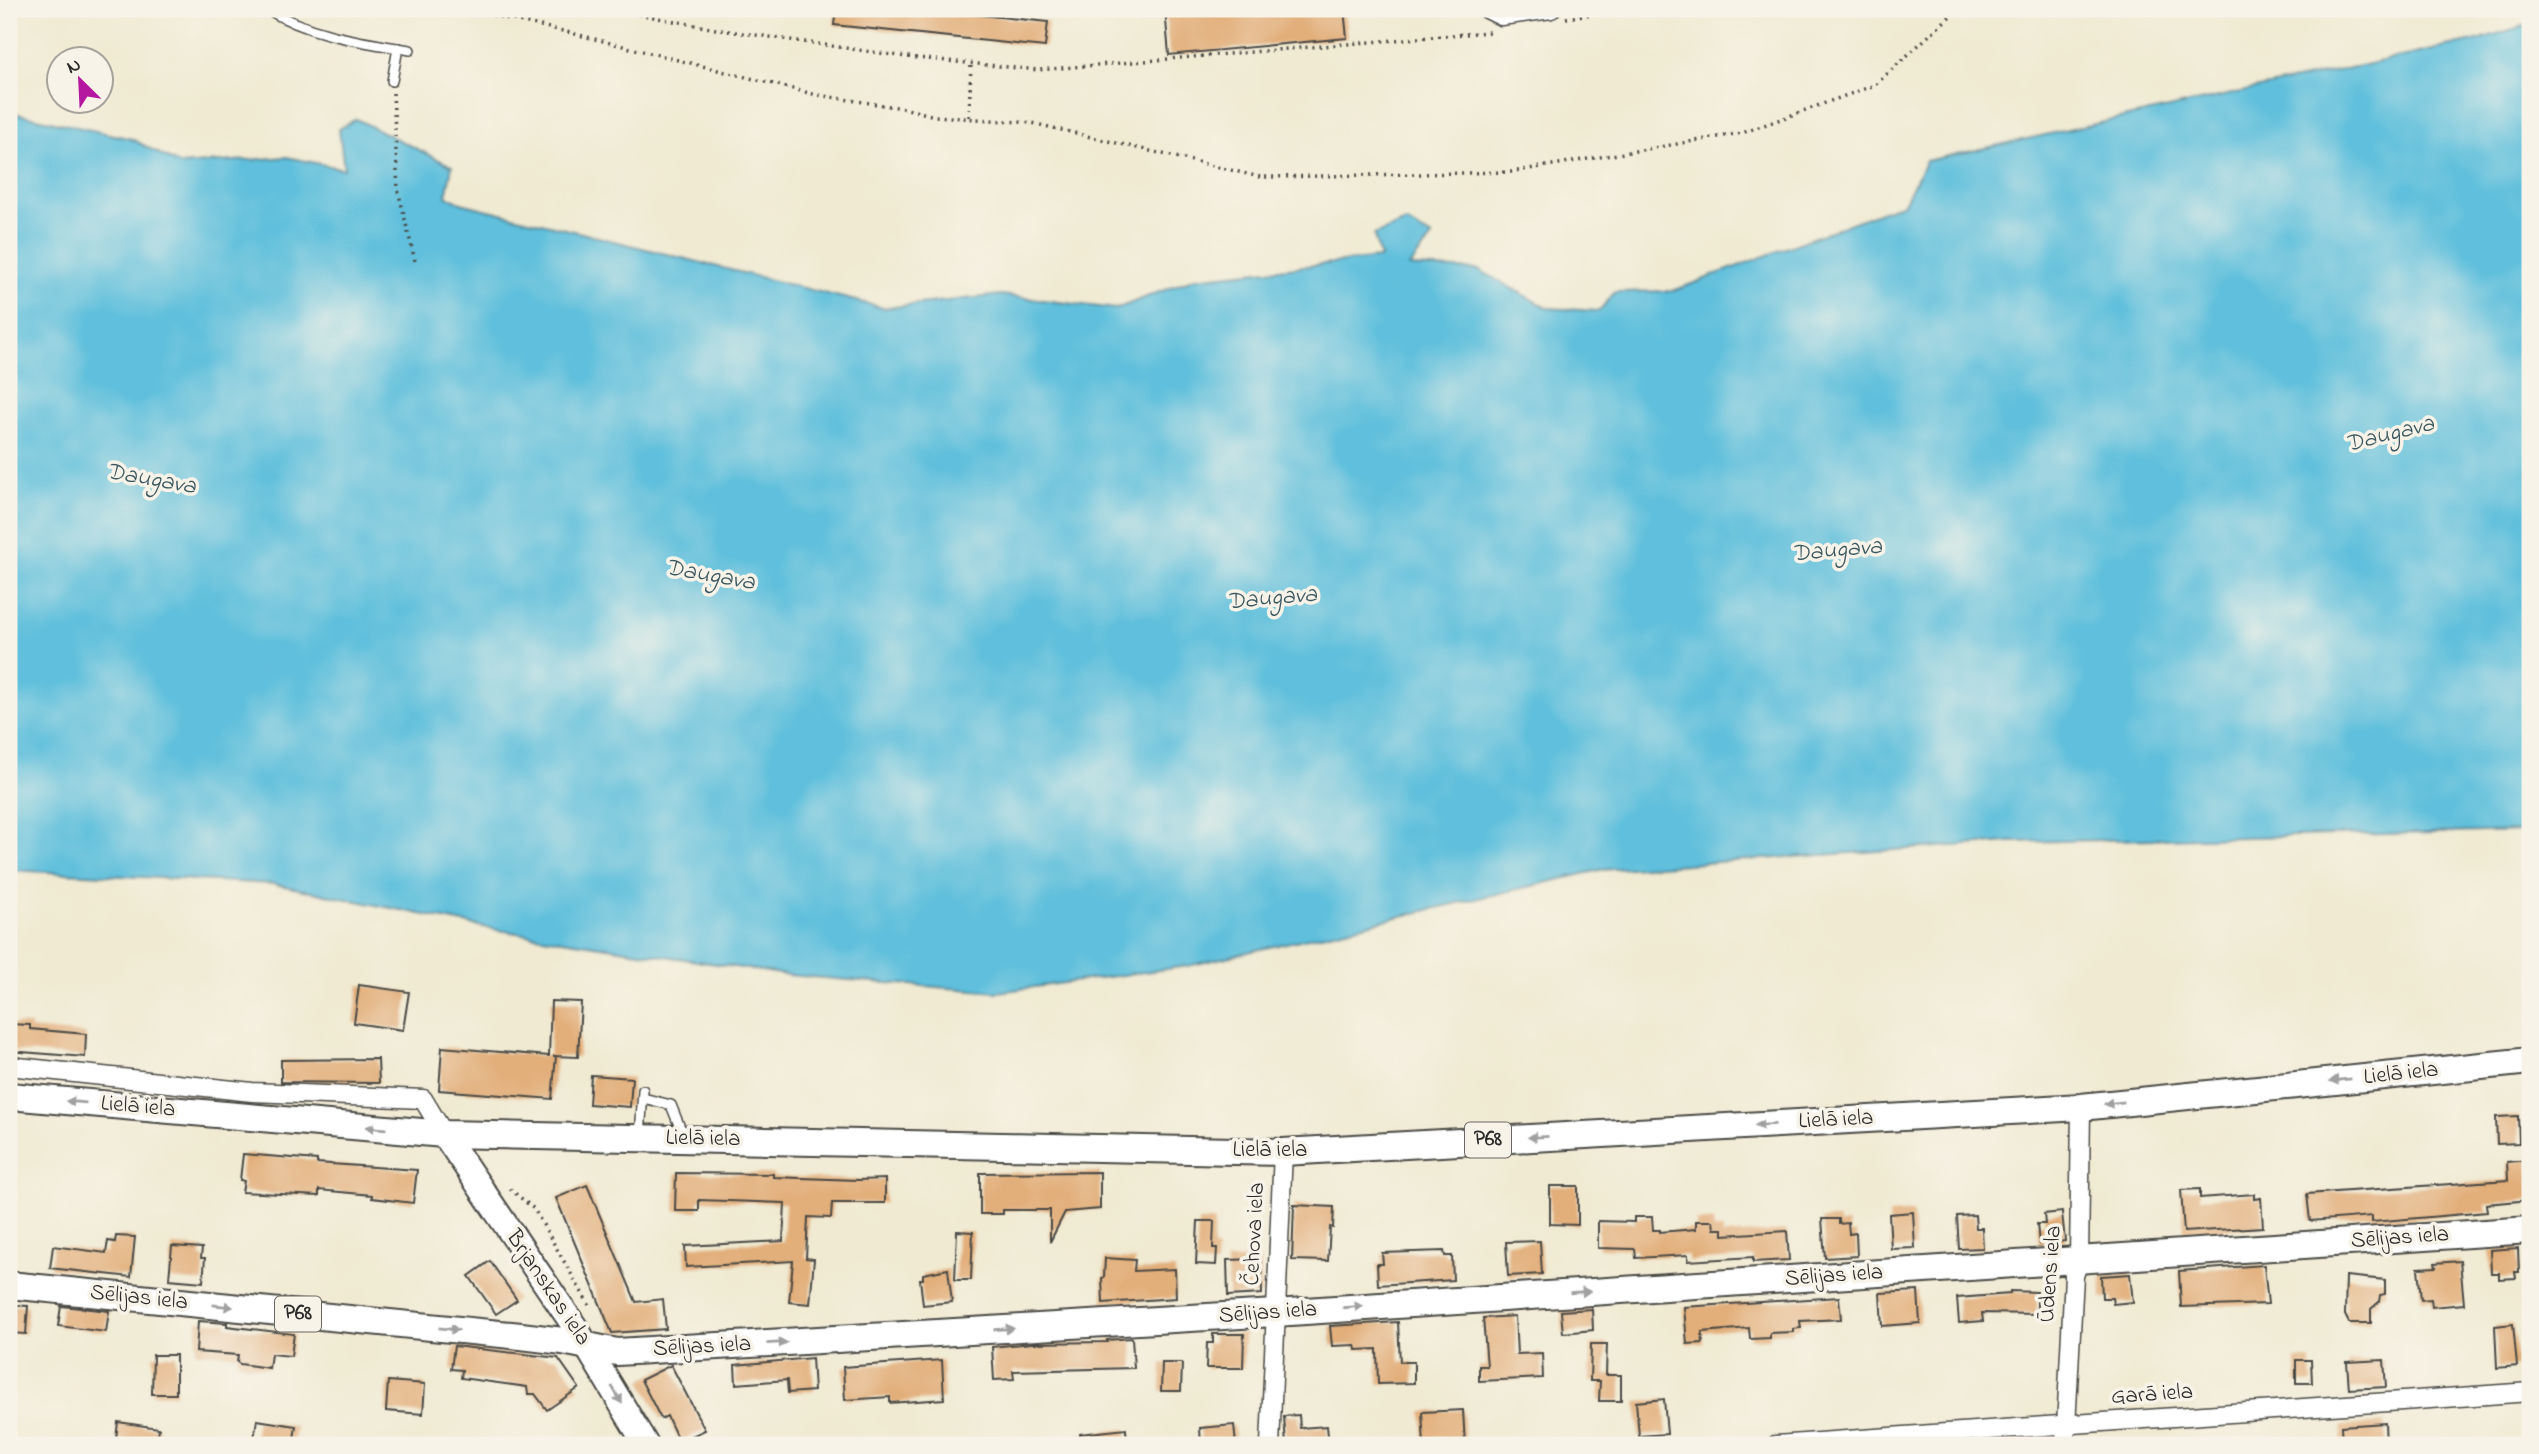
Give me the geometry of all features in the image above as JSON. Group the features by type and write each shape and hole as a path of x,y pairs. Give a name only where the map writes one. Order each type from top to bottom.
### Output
{"main road":[{"name":"Lielā iela","path":"9,1096 444,1134 1283,1152 2081,1107 2530,1061"},
{"name":"Brjanskas iela","path":"444,1134 587,1346 646,1445"},
{"name":"Sēlijas iela","path":"9,1285 521,1336 617,1352 2530,1230"}],"street":[{"path":"1490,10 1502,16 1551,9"},
{"path":"9,1066 253,1092 423,1099 444,1134"},
{"name":"Ūdens iela","path":"2065,1445 2074,1276 2079,1260 2081,1107"},
{"name":"Čehova iela","path":"1270,1445 1283,1152"},
{"name":"Garā iela","path":"1776,1445 2530,1392"}],"lane":[{"path":"267,9 288,22 351,39 410,50"},
{"path":"392,81 398,48"},
{"path":"640,1138 643,1094 671,1105 685,1139"}],"path":[{"path":"465,9 817,95 903,108 935,116 969,117 1054,127 1260,177 1511,172 1719,138 1754,129 1875,85 1956,9"},
{"path":"611,9 721,30 907,57 1038,70 1482,34"},
{"path":"969,117 971,63"},
{"path":"392,81 398,190 415,261"}],"water":[{"name":"Daugava","path":"2530,24 2530,831 2010,842 1600,870 1188,966 998,992 787,975 498,930 274,884 9,870 9,112 132,139 180,165 287,157 344,169 339,129 356,119 452,166 446,196 461,203 884,308 1001,295 1116,309 1195,278 1380,258 1374,235 1406,222 1432,237 1409,267 1479,270 1547,308 1599,311 1615,292 1673,291 1904,203 1926,161 2474,41"}],"building":[{"path":"836,9 922,9 1048,22 1045,47 834,25"},
{"path":"1165,9 1344,9 1347,38 1169,55"},
{"path":"359,985 409,992 403,1030 354,1023"},
{"path":"551,1001 581,1002 578,1057 556,1056 552,1099 439,1090 442,1047 549,1056"},
{"path":"9,1024 30,1025 30,1029 86,1034 85,1057 9,1051"},
{"path":"378,1059 379,1083 281,1082 281,1060"},
{"path":"591,1075 632,1078 630,1107 589,1104"},
{"path":"2518,1116 2519,1143 2497,1144 2496,1117"},
{"path":"243,1154 317,1160 317,1163 417,1170 413,1203 372,1198 372,1195 319,1190 319,1196 242,1192 244,1181 240,1180"},
{"path":"2530,1160 2530,1200 2486,1204 2487,1212 2372,1222 2372,1216 2310,1221 2307,1194 2508,1180 2507,1162"},
{"path":"1100,1172 1100,1209 1065,1212 1050,1242 1050,1210 1003,1210 1003,1214 980,1214 980,1173"},
{"path":"676,1173 885,1179 885,1203 832,1203 831,1218 808,1217 806,1258 814,1259 810,1304 789,1302 793,1261 686,1267 685,1246 783,1241 785,1203 699,1200 699,1211 675,1211"},
{"path":"587,1185 636,1302 663,1299 666,1329 612,1333 556,1198"},
{"path":"1550,1186 1578,1186 1578,1225 1550,1224"},
{"path":"2200,1189 2200,1198 2254,1194 2254,1199 2261,1198 2263,1227 2184,1232 2181,1190"},
{"path":"1294,1205 1334,1207 1328,1261 1292,1260"},
{"path":"1913,1212 1915,1248 1891,1249 1889,1214"},
{"path":"2062,1212 2065,1241 2039,1244 2037,1224 2045,1224 2044,1214"},
{"path":"1975,1215 1976,1228 1982,1228 1983,1248 1959,1249 1957,1216"},
{"path":"1634,1217 1652,1217 1653,1230 1660,1232 1696,1229 1696,1221 1713,1221 1714,1229 1723,1229 1723,1235 1787,1231 1789,1260 1753,1262 1753,1257 1688,1261 1688,1255 1636,1258 1635,1249 1598,1248 1598,1221 1634,1222"},
{"path":"1822,1219 1839,1219 1839,1224 1848,1223 1849,1234 1856,1233 1857,1256 1825,1258"},
{"path":"1198,1221 1214,1221 1213,1248 1217,1248 1216,1265 1196,1264"},
{"path":"957,1231 973,1232 971,1280 955,1280"},
{"path":"116,1236 135,1237 131,1277 50,1268 53,1246 106,1253 108,1241 115,1242"},
{"path":"1540,1241 1542,1274 1508,1276 1506,1242"},
{"path":"172,1246 202,1248 201,1258 205,1258 203,1282 169,1279"},
{"path":"2518,1248 2519,1272 2515,1272 2516,1278 2499,1279 2499,1273 2491,1273 2490,1250"},
{"path":"1444,1251 1445,1256 1452,1256 1453,1280 1378,1285 1377,1264 1383,1264 1382,1253"},
{"path":"1105,1258 1135,1260 1134,1271 1175,1269 1176,1298 1103,1303 1102,1278"},
{"path":"1261,1259 1262,1294 1228,1296 1227,1260"},
{"path":"490,1261 517,1300 496,1314 469,1276"},
{"path":"2460,1261 2464,1304 2432,1307 2431,1299 2421,1300 2418,1268 2436,1267 2435,1263"},
{"path":"2264,1265 2268,1304 2181,1307 2179,1271"},
{"path":"948,1269 952,1302 923,1305 920,1279 923,1279 923,1274"},
{"path":"2130,1274 2133,1302 2113,1304 2112,1298 2102,1298 2101,1276"},
{"path":"2346,1276 2385,1280 2385,1294 2380,1295 2379,1302 2371,1309 2371,1323 2349,1323 2345,1315"},
{"path":"1918,1291 1920,1323 1882,1326 1880,1293"},
{"path":"2010,1291 2037,1292 2037,1314 1982,1313 1983,1321 1959,1323 1957,1298 2010,1294"},
{"path":"1839,1297 1841,1319 1800,1321 1801,1328 1793,1329 1793,1332 1770,1333 1770,1338 1750,1339 1749,1328 1702,1332 1703,1343 1687,1344 1684,1307"},
{"path":"9,1305 28,1306 26,1334 9,1333"},
{"path":"61,1306 109,1311 106,1332 58,1326"},
{"path":"1592,1309 1593,1330 1563,1333 1561,1311"},
{"path":"1515,1316 1517,1354 1542,1353 1543,1378 1479,1381 1479,1366 1487,1366 1483,1318"},
{"path":"198,1321 294,1334 291,1356 271,1354 269,1368 240,1364 237,1362 238,1355 196,1352"},
{"path":"1398,1322 1400,1362 1414,1362 1414,1383 1378,1384 1377,1349 1356,1350 1355,1345 1332,1346 1330,1326"},
{"path":"2513,1324 2517,1366 2497,1368 2495,1326"},
{"path":"1213,1334 1244,1334 1243,1368 1206,1368 1207,1343 1213,1343"},
{"path":"1132,1338 1134,1368 1013,1371 1014,1379 994,1380 992,1347 1032,1343 1108,1342 1107,1340"},
{"path":"1591,1344 1607,1344 1606,1375 1621,1375 1621,1401 1599,1401 1600,1381 1590,1381"},
{"path":"454,1346 558,1358 579,1388 547,1410 535,1394 528,1394 527,1387 461,1378 462,1370 451,1369"},
{"path":"153,1355 176,1355 176,1394 152,1394"},
{"path":"812,1358 814,1391 788,1393 787,1380 736,1384 735,1365"},
{"path":"942,1360 944,1399 890,1403 890,1397 845,1400 843,1367"},
{"path":"2296,1360 2311,1360 2312,1383 2296,1383"},
{"path":"2384,1360 2386,1387 2349,1389 2347,1362"},
{"path":"1162,1363 1182,1363 1181,1391 1161,1391"},
{"path":"671,1365 705,1430 679,1442 667,1416 661,1419 641,1380"},
{"path":"388,1381 425,1384 423,1414 386,1411"},
{"path":"1664,1399 1667,1434 1639,1436 1636,1402"},
{"path":"1463,1410 1465,1445 1424,1445 1422,1412"},
{"path":"1299,1415 1300,1428 1327,1426 1329,1445 1286,1445 1284,1416"},
{"path":"257,1420 296,1426 293,1445 253,1445"},
{"path":"118,1422 159,1428 157,1445 116,1439"},
{"path":"2385,1423 2386,1445 2342,1445 2341,1426"},
{"path":"1234,1425 1236,1445 1201,1445 1200,1428"},
{"path":"1126,1429 1127,1445 1081,1445 1080,1434"}]}
